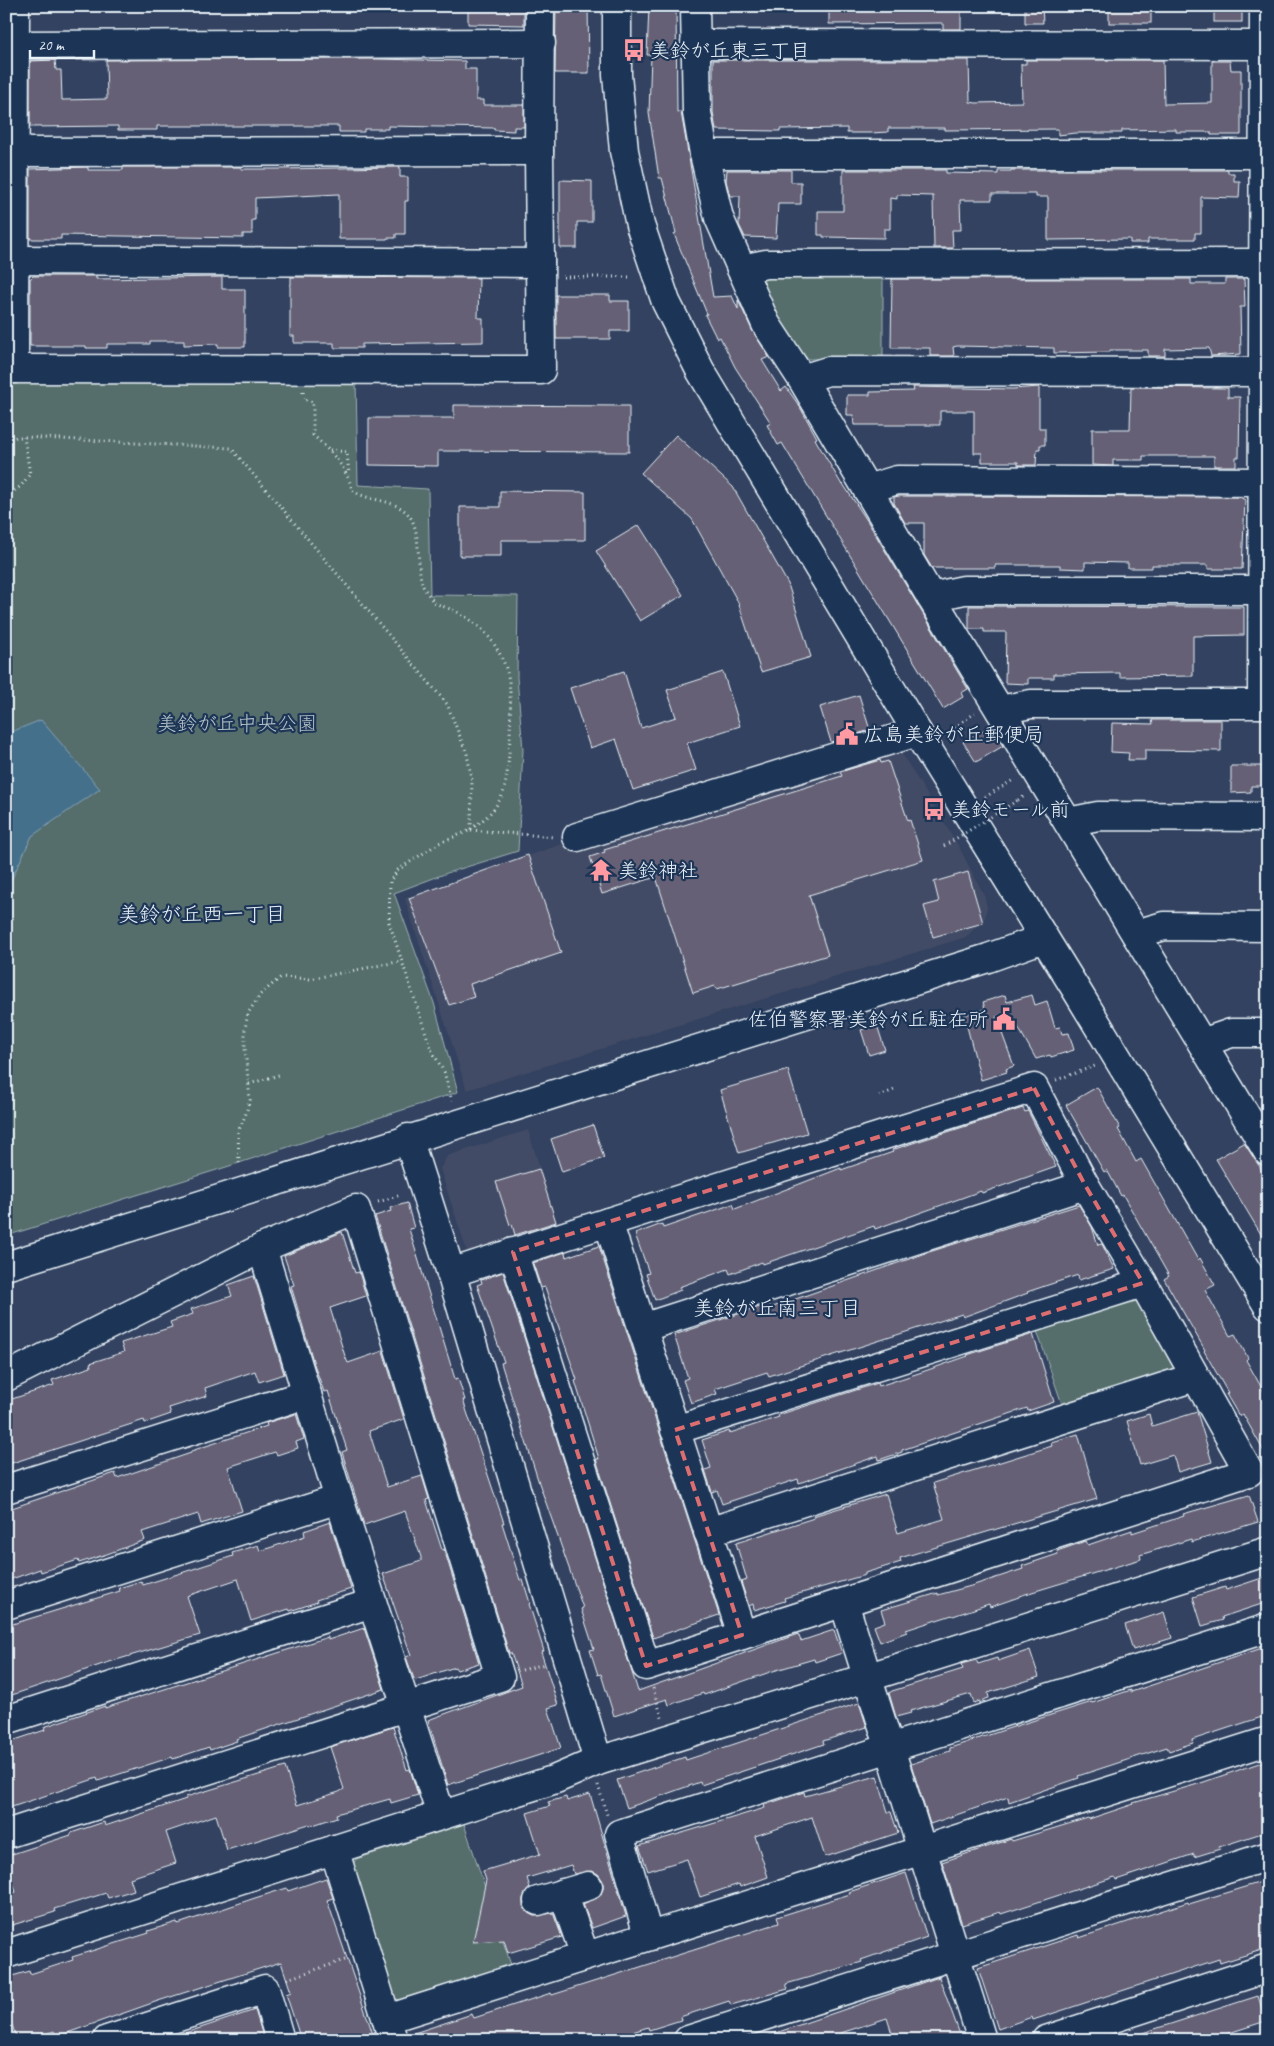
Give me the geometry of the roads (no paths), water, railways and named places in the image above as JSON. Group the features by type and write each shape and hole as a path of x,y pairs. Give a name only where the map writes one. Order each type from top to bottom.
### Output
{"street":[{"path":"15,6 14,260 10,369 541,370 540,6"},
{"path":"617,6 617,75 624,151 640,224 666,302 700,370 917,732 1268,1306"},
{"path":"695,6 697,113 704,154 719,218 766,324 802,378 931,597 989,710 1068,822 1268,1152"},
{"path":"989,710 1031,704 1265,704 1266,45 1264,6"},
{"path":"14,45 541,43"},
{"path":"695,44 1266,45"},
{"path":"14,152 539,150"},
{"path":"704,154 1266,154"},
{"path":"14,260 540,270"},
{"path":"741,269 776,264 1266,263"},
{"path":"802,378 828,371 1266,372"},
{"path":"867,489 897,480 1266,482"},
{"path":"931,597 964,590 1266,590"},
{"path":"577,838 917,732"},
{"path":"1068,822 1098,816 1268,816"},
{"path":"1136,934 1164,926 1268,926"},
{"path":"6,1266 408,1138 988,958 1044,938"},
{"path":"1202,1043 1231,1033 1268,1033"},
{"path":"451,1273 514,1252 608,1222 1034,1088 1085,1185 1143,1283 1249,1472 646,1666 514,1252"},
{"path":"408,1138 451,1273 597,1770"},
{"path":"642,1328 1085,1185"},
{"path":"6,1377 262,1248 356,1209 500,1677 6,1834"},
{"path":"608,1222 742,1635"},
{"path":"262,1248 339,1499 441,1815"},
{"path":"675,1430 1143,1283"},
{"path":"708,1532 1195,1377"},
{"path":"6,1489 307,1394"},
{"path":"6,1605 339,1499"},
{"path":"6,1954 556,1779 597,1770 869,1677 1268,1551"},
{"path":"6,1720 372,1603"},
{"path":"844,1603 869,1677 982,2040"},
{"path":"648,1935 619,1834 1268,1628"},
{"path":"334,1850 390,2029 584,1956 648,1935 922,1852 1268,1741"},
{"path":"688,2040 1268,1856"},
{"path":"538,1901 576,1889 584,1956"},
{"path":"1046,2040 1268,1968"},
{"path":"107,2040 168,2031 264,1989 280,2040"}],"place":[{"name":"美鈴が丘東三丁目","path":"634,50"},
{"name":"広島美鈴が丘郵便局","path":"847,734"},
{"name":"美鈴モール前","path":"934,809"},
{"name":"美鈴神社","path":"601,870"},
{"name":"佐伯警察署美鈴が丘駐在所","path":"1004,1019"}],"district":[{"name":"美鈴が丘西一丁目","path":"202,914"},
{"name":"美鈴が丘南三丁目","path":"777,1308"}],"park label":[{"name":"美鈴が丘中央公園","path":"237,723"}]}
